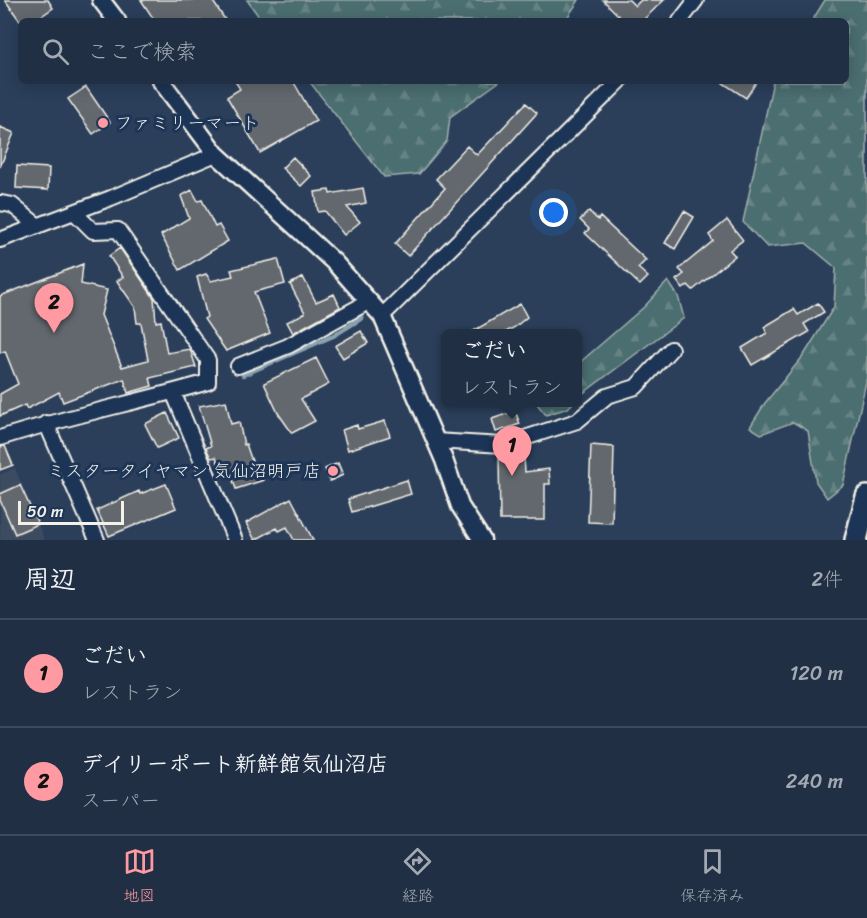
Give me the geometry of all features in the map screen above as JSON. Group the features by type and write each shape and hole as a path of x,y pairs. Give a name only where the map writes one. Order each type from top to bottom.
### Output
{"highway":[{"path":"856,540 867,496"}],"street":[{"path":"101,0 115,18"},
{"path":"682,18 696,0"},
{"path":"163,84 216,154 334,262 382,316 460,506 482,540"},
{"path":"382,316 617,84"},
{"path":"0,240 216,154"},
{"path":"0,202 12,205 38,226"},
{"path":"0,438 46,423 208,382 208,360 118,230 93,231 74,212"},
{"path":"238,366 288,346 368,302"},
{"path":"435,441 503,445 577,421 607,396 636,387 671,349"},
{"path":"173,392 235,540"},
{"path":"46,423 97,540"}],"shaded area":[{"path":"15,468 44,540 0,540 0,472 1,474"}],"green space":[{"path":"247,0 579,0 567,18 260,18"},
{"path":"825,0 867,0 867,377 843,485 827,498 816,482 808,431 793,422 761,434 750,427 765,403 804,355 834,307 836,268 806,243 767,247 743,222 772,84 849,84 849,18 814,18"},
{"path":"311,84 496,84 450,117 447,141 419,174 384,177"},
{"path":"668,281 678,296 684,318 582,394 582,361 644,307"},
{"path":"539,407 569,407 568,408 546,415"}],"building":[{"path":"5,0 48,0 53,8 38,18 18,18"},
{"path":"141,0 212,0 224,18 153,18"},
{"path":"603,0 629,0 635,6 641,0 664,0 645,18 621,18"},
{"path":"237,84 295,84 316,121 260,153 227,97 240,89"},
{"path":"725,84 755,84 746,98"},
{"path":"86,87 110,122 93,134 68,99"},
{"path":"526,103 537,113 408,256 395,244 445,188 436,179 467,146 477,155"},
{"path":"0,127 14,133 0,167"},
{"path":"293,157 311,176 301,186 282,168"},
{"path":"17,166 49,168 48,190 16,188"},
{"path":"363,188 366,203 347,207 360,222 344,235 325,211 318,212 315,192 329,190 330,194"},
{"path":"192,190 198,201 202,200 215,227 219,225 228,241 180,270 161,235 189,218 181,196"},
{"path":"589,211 598,220 600,217 646,260 638,268 648,277 640,285 585,233 589,229 580,220"},
{"path":"684,211 694,217 675,249 665,243"},
{"path":"727,220 743,240 730,250 735,256 693,290 688,285 683,289 676,280 684,274 679,269 713,241 709,235"},
{"path":"120,248 154,298 156,322 161,321 167,353 190,349 196,367 150,378 152,386 128,393 124,379 63,402 59,392 27,409 25,405 0,416 0,394 18,384 5,351 0,353 0,296 83,264 81,284 107,290 101,315 122,367 148,360 141,323 137,323 135,307 117,281 123,277 109,256"},
{"path":"278,259 285,284 254,292 270,333 226,351 204,319 207,317 197,277 206,274 211,281 233,276 231,270"},
{"path":"303,277 316,302 334,294 340,307 293,333 287,322 305,313 290,284"},
{"path":"818,303 824,312 804,324 809,332 752,365 742,348 767,333 764,327 794,309 798,315"},
{"path":"520,304 527,317 511,329 477,329"},
{"path":"361,331 368,343 343,358 335,346"},
{"path":"316,358 329,384 301,399 315,421 292,433 278,413 264,383"},
{"path":"226,401 231,424 239,422 244,445 246,444 254,467 259,465 264,480 236,489 230,472 222,475 216,457 211,458 206,448 211,446 199,406"},
{"path":"515,411 520,424 496,432 492,419"},
{"path":"167,413 179,438 157,448 145,424"},
{"path":"385,421 390,436 348,450 342,430 357,425 358,429"},
{"path":"591,445 614,447 612,523 588,522"},
{"path":"5,446 13,465 0,470 0,447"},
{"path":"524,457 525,472 549,469 550,484 545,484 545,520 500,520 499,458"},
{"path":"338,463 343,475 330,481 325,469"},
{"path":"407,480 411,494 352,512 348,499"},
{"path":"166,484 176,508 109,536 97,510 139,491 140,494"},
{"path":"20,485 38,524 15,534 0,500 0,494"},
{"path":"291,498 313,540 294,540 287,527 279,531 277,528 255,540 246,523"}],"waterway":[{"path":"243,375 333,336 362,318"}],"place":[{"name":"ファミリーマート","path":"103,123"},
{"name":"デイリーポート新鮮館気仙沼店","path":"54,333"},
{"name":"ミスタータイヤマン 気仙沼明戸店","path":"333,471"},
{"name":"ごだい","path":"512,476"}]}
